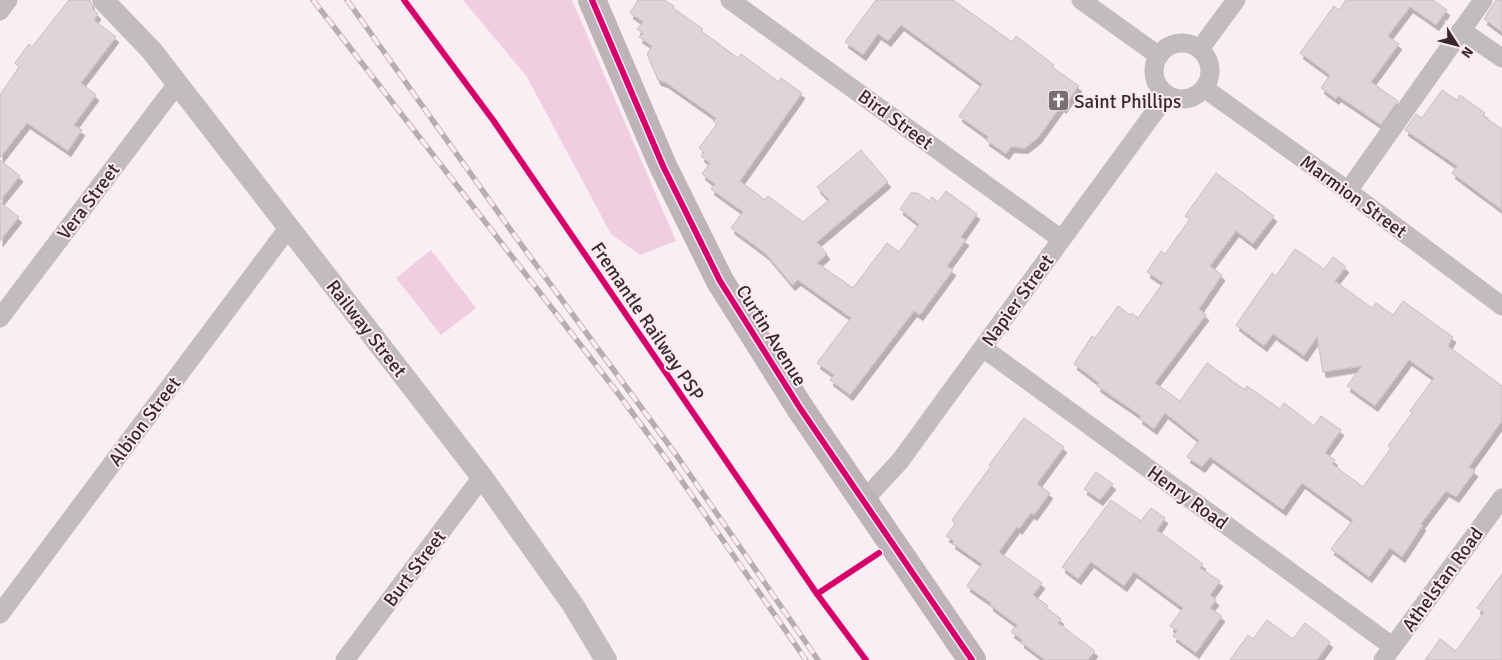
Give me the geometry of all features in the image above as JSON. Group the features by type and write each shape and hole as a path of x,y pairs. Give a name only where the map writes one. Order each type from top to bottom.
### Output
{"main road":[{"name":"Curtin Avenue","path":"592,0 663,166 711,264 800,408 972,660"}],"street":[{"path":"0,11 8,0"},
{"name":"Bird Street","path":"730,0 1061,239"},
{"path":"1081,0 1159,56"},
{"path":"1200,49 1236,0"},
{"path":"1348,192 1482,0"},
{"name":"Railway Street","path":"108,3 152,51 482,477 573,605 606,660"},
{"path":"1461,30 1502,58"},
{"path":"1184,43 1200,49 1209,64 1210,72 1204,88 1198,94 1182,99 1167,95 1157,83 1154,74 1155,62 1159,56 1168,47 1176,44 1184,43"},
{"name":"Vera Street","path":"0,318 177,84"},
{"name":"Marmion Street","path":"1204,88 1502,306"},
{"name":"Napier Street","path":"863,501 900,461 1167,95"},
{"name":"Albion Street","path":"0,614 289,227"},
{"name":"Henry Road","path":"983,348 1387,653"},
{"name":"Burt Street","path":"345,660 482,477"},
{"name":"Athelstan Road","path":"1387,653 1502,498"}],"shaded area":[{"path":"463,0 572,0 676,241 640,255 611,234 527,77"},
{"path":"431,250 476,308 441,335 396,278"}],"building":[{"path":"69,0 90,0 93,9 98,14 94,20 116,37 81,83 96,95 74,125 82,130 68,151 27,123 0,158 0,95 19,67 15,63 29,44 32,47"},
{"path":"638,0 664,0 703,29 701,31 738,58 741,54 779,82 781,78 802,93 740,181 765,200 768,196 803,222 829,200 817,187 861,150 888,182 817,242 827,254 817,263 853,288 887,243 899,252 919,224 900,209 911,193 918,193 929,201 932,197 938,202 946,191 977,214 961,237 966,240 947,266 953,270 920,315 914,311 850,395 830,380 834,375 817,363 851,318 798,280 792,285 766,254 731,228 743,212 711,189 715,184 702,174 710,163 701,156 704,152 699,148 717,124 713,121 716,118 665,82 658,80 647,54 652,46 639,37 643,33 637,29 643,22 630,13"},
{"path":"876,0 953,0 1012,42 1016,36 1054,65 1052,67 1079,86 1063,108 1061,106 1038,138 1025,148 1011,147 1006,154 986,140 988,137 959,116 982,84 901,25 888,41 878,34 863,55 845,42"},
{"path":"1346,0 1433,0 1447,10 1436,25 1410,7 1388,36 1399,44 1371,82 1398,101 1381,125 1338,96 1336,99 1321,88 1330,75 1300,53 1334,6 1339,10"},
{"path":"1496,0 1502,0 1502,32 1484,19"},
{"path":"1442,90 1457,100 1460,95 1485,113 1483,116 1502,129 1502,210 1452,173 1457,166 1405,130 1416,114 1422,118"},
{"path":"0,160 20,176 0,201"},
{"path":"1216,173 1274,216 1253,244 1236,231 1210,266 1222,275 1199,309 1206,315 1155,383 1180,401 1207,363 1245,390 1247,386 1280,409 1284,403 1314,426 1321,416 1341,430 1325,453 1335,460 1332,464 1363,487 1391,448 1388,446 1434,378 1409,360 1375,406 1347,386 1362,366 1323,372 1317,337 1304,356 1273,334 1264,346 1236,325 1272,273 1276,276 1295,249 1324,269 1333,257 1346,267 1335,281 1372,308 1376,303 1393,315 1403,301 1453,337 1448,346 1502,386 1502,421 1469,467 1475,471 1456,497 1446,491 1421,524 1423,525 1402,557 1390,548 1369,577 1331,549 1353,520 1302,483 1283,510 1210,457 1202,467 1187,457 1199,440 1165,413 1154,429 1139,418 1141,416 1097,386 1099,383 1074,364 1092,336 1095,338 1118,306 1130,315 1132,313 1138,318 1163,283 1147,272 1161,251 1165,254 1190,219 1185,216"},
{"path":"0,202 19,217 0,241"},
{"path":"1024,418 1064,447 1037,484 1050,493 1034,515 1031,513 1019,529 1017,527 999,552 1042,583 1033,595 1061,619 1058,623 1095,651 1088,660 1045,660 1021,642 1022,640 1011,632 1017,625 967,586 982,564 952,543 954,541 946,536 955,524 952,520"},
{"path":"1096,472 1113,484 1100,500 1084,489"},
{"path":"1111,500 1141,521 1151,508 1165,518 1157,530 1203,564 1200,568 1220,581 1210,595 1216,600 1210,608 1222,616 1196,653 1173,636 1177,631 1170,626 1183,608 1134,572 1124,586 1091,562 1078,579 1062,567"},
{"path":"1502,574 1502,660 1425,660 1440,639 1456,651 1484,612 1477,608"},
{"path":"1267,620 1293,639 1305,623 1330,642 1317,660 1230,660 1248,635 1253,639"}],"railway":[{"path":"313,0 617,392 670,464 806,660"},
{"path":"347,0 520,243 677,456 818,660"}],"cycle path":[{"name":"Fremantle Railway PSP","path":"404,0 493,120 817,594 866,660"},
{"path":"592,0 663,166 720,281 800,408 972,660"},
{"path":"817,594 879,553"}],"place":[{"name":"Saint Phillips","path":"1058,101"}]}
